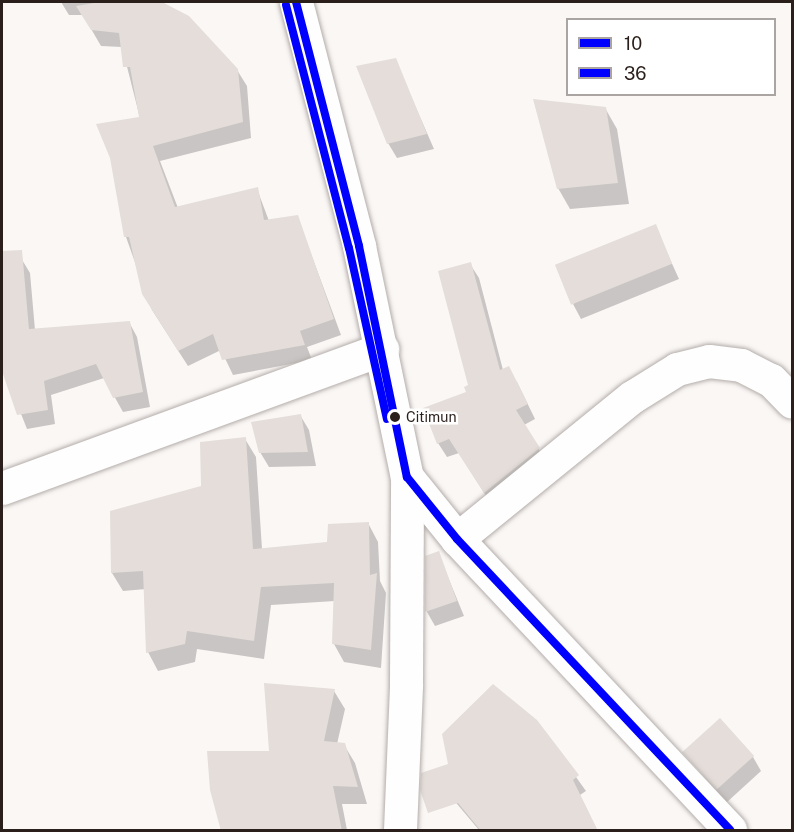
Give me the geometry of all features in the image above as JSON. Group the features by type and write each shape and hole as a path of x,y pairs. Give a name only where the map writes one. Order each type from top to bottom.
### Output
{"street":[{"path":"296,2 382,349 408,477 406,684 400,831"},
{"path":"2,488 382,349"},
{"path":"458,539 632,397 677,369 709,362 741,365 771,380 792,402"},
{"path":"408,477 458,539 730,831"}],"building":[{"path":"100,2 162,2 189,16 238,69 243,122 153,146 175,207 258,187 264,220 298,215 334,319 300,331 305,345 222,360 213,334 178,351 142,294 129,237 124,237 110,158 96,124 139,117 130,67 123,67 119,33 91,30 76,6"},
{"path":"396,58 427,134 387,144 356,66"},
{"path":"533,99 606,107 618,183 557,189"},
{"path":"656,224 672,264 571,305 555,265"},
{"path":"22,250 29,329 130,321 143,392 113,398 96,364 44,381 48,410 17,415 2,371 2,251"},
{"path":"471,262 500,370 509,366 528,404 516,410 540,448 484,493 449,439 437,444 423,408 466,392 464,387 468,385 438,271"},
{"path":"301,414 308,452 259,453 251,422"},
{"path":"246,437 253,549 327,542 328,524 369,522 370,575 377,573 371,650 332,644 334,583 261,587 254,641 187,631 185,644 146,653 143,571 111,573 110,511 201,486 200,442"},
{"path":"439,551 457,601 425,612 425,556"},
{"path":"264,683 335,689 324,741 345,743 358,787 333,786 342,831 221,831 210,790 207,751 269,751"},
{"path":"493,684 537,720 579,775 573,780 598,831 481,831 458,803 428,813 420,790 421,773 448,764 442,734"},
{"path":"720,718 754,756 716,790 682,752"}],"transit line":[{"name":"10","path":"296,2 359,246 407,477 457,539 730,830"},
{"name":"36","path":"286,5 349,248 387,419"}],"place":[{"name":"Citimun","path":"395,417"}]}
